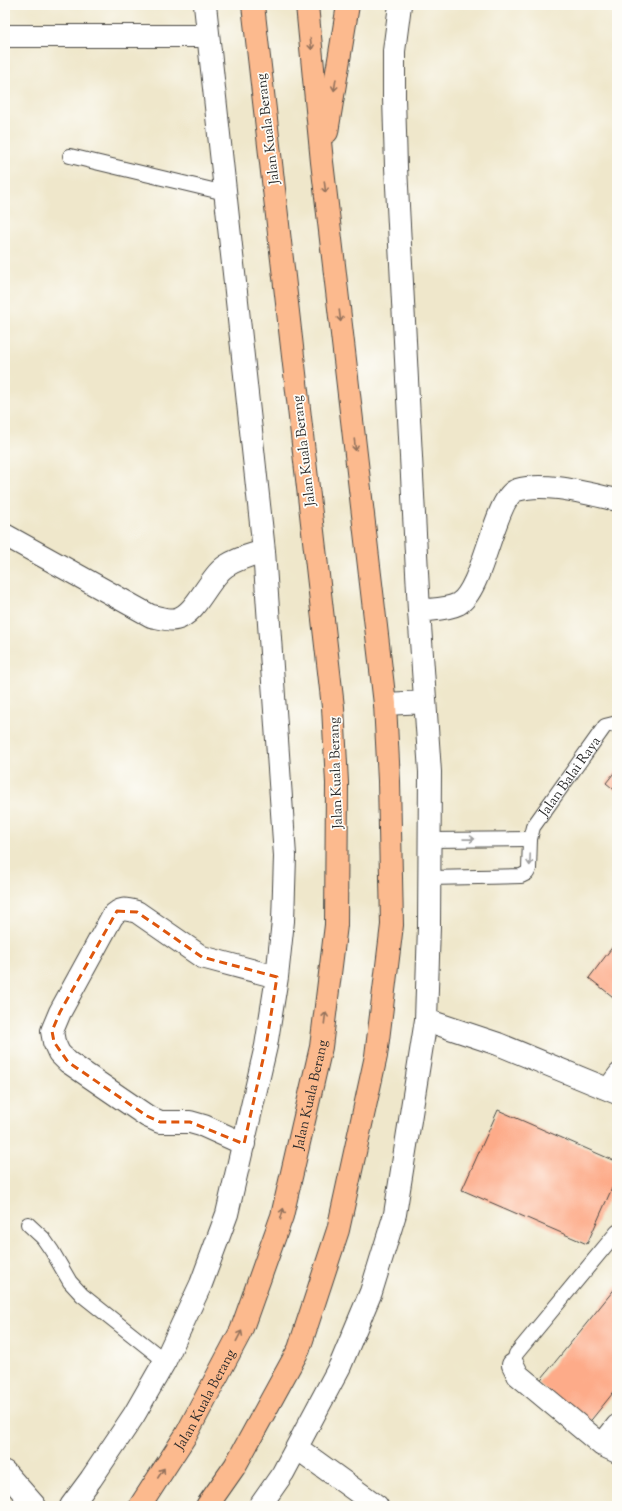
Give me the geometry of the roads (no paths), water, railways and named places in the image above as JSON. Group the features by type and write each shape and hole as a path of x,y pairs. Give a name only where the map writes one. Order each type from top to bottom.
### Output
{"highway":[{"name":"Jalan Kuala Berang","path":"140,1506 186,1435 242,1331 282,1216 321,1047 336,925 337,783 333,707 252,5"},
{"path":"207,1506 235,1466 299,1349 340,1223 376,1056 392,925 389,781 385,704 322,162 307,5"},
{"path":"322,162 348,5"}],"street":[{"path":"71,1506 91,1480 134,1415 165,1361 201,1284 227,1214 266,1046 277,977 283,921 285,856 264,551 205,5"},
{"path":"260,1506 283,1473 340,1366 376,1278 394,1214 426,1020 429,926 430,772 419,611 394,97 394,51 400,5"},
{"path":"5,36 208,36"},
{"path":"419,611 450,608 465,599 474,582 505,503 515,490 533,486 617,500"},
{"path":"5,535 151,616 176,619 191,611 212,579 226,566 244,556 264,551"},
{"path":"385,704 425,702"},
{"path":"244,1144 204,1126 190,1122 160,1122 147,1116 68,1062 59,1053 54,1042 52,1030 63,1005 112,917 117,911 127,909 137,912 202,956 277,977"},
{"path":"426,1020 613,1084"},
{"path":"513,1364 518,1375 610,1449 617,1426"},
{"path":"296,1448 377,1506"},
{"path":"5,1472 35,1506"}],"lane":[{"path":"70,156 225,192"},
{"name":"Jalan Balai Raya","path":"530,839 533,827 604,726 617,723"},
{"path":"429,878 521,876 527,873 529,869 530,839 430,840"},
{"path":"28,1224 43,1238 70,1282 82,1295 165,1361"},
{"path":"513,1364 516,1354 617,1232"}]}
